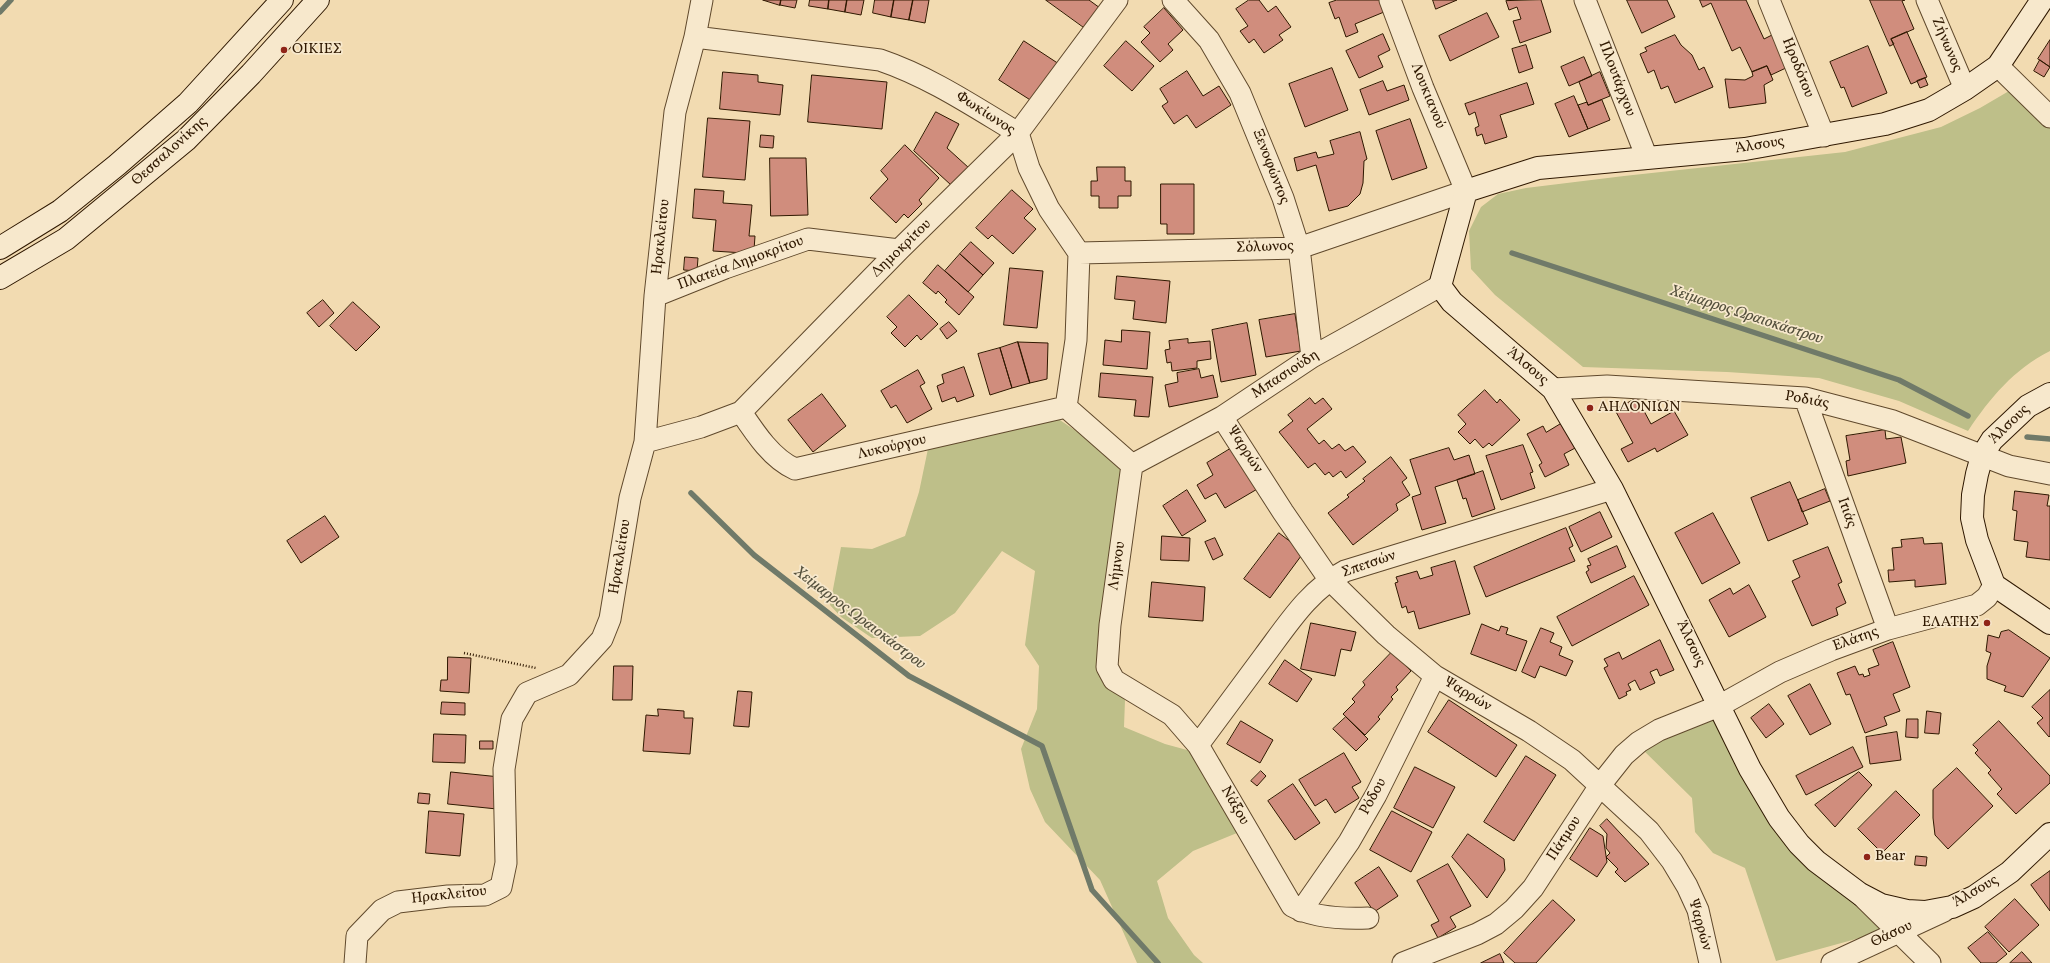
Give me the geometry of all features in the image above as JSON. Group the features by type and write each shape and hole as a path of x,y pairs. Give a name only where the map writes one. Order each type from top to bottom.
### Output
{"street":[{"name":"Θεσσαλονίκης","path":"0,248 60,211 117,165 188,103 282,0"},
{"name":"Θεσσαλονίκης","path":"0,278 66,239 186,140 252,74 318,0"},
{"name":"Ηρακλείτου","path":"355,963 357,936 382,910 398,902 448,896 485,895 501,888 506,863 504,769 512,719 528,693 570,675 602,639 610,620 630,498 645,442 655,296 675,112 695,37 702,0"},
{"name":"Δημοκρίτου","path":"645,442 701,427 741,412 899,250 1018,133 1117,0"},
{"name":"Ξενοφώντος","path":"1173,0 1209,40 1240,93 1283,198 1299,248 1312,357"},
{"name":"Λουκιανού","path":"1390,0 1423,88 1466,191"},
{"name":"Πλουτάρχου","path":"1585,0 1647,158"},
{"name":"Ηροδότου","path":"1769,0 1824,136"},
{"name":"Ζήνωνος","path":"1927,0 1965,89"},
{"name":"Άλσους","path":"1466,191 1538,168 1745,149 1885,124 1921,112 1965,89 1998,66 2042,0"},
{"name":"Φωκίωνος","path":"695,37 880,60 907,69 946,89 1018,133 1030,168 1049,209 1079,253"},
{"path":"1998,66 2050,117"},
{"name":"Σόλωνος","path":"1079,253 1299,248 1466,191"},
{"path":"1440,286 1466,191"},
{"name":"Πλατεία Δημοκρίτου","path":"655,296 725,268 808,238 899,250"},
{"path":"1079,253 1076,340 1066,408 1132,465"},
{"name":"Άλσους","path":"1440,286 1452,302 1554,389 1612,489 1672,608 1750,769 1779,818 1799,844 1816,861 1860,894 1881,905 1907,911 1925,912 1952,907 1974,897 2010,872 2050,834"},
{"name":"Μπασιούδη","path":"1132,465 1222,417 1312,357 1440,286"},
{"name":"Ροδιάς","path":"1554,389 1607,386 1805,398 1893,421 2010,466 2050,474"},
{"name":"Άλσους","path":"1994,584 1977,540 1972,518 1973,495 1982,456 1992,440 2028,406 2050,394"},
{"name":"Ιτιάς","path":"1805,398 1888,629"},
{"name":"Λυκούργου","path":"741,412 763,442 785,465 795,469 1066,408"},
{"name":"Ψαρρών","path":"1222,417 1283,512 1329,579 1386,635 1435,676 1529,731 1572,760 1601,784 1649,831 1672,861 1687,886 1698,910 1710,963"},
{"name":"Λήμνου","path":"1107,667 1110,625 1132,465"},
{"name":"Σπετσών","path":"1198,745 1293,618 1312,594 1329,579 1345,571 1612,489"},
{"path":"1994,584 2050,623"},
{"name":"Ελάτης","path":"1719,706 1780,672 1831,650 1888,629 1977,605 1987,597 1994,584"},
{"name":"Νάξου","path":"1107,667 1114,680 1129,691 1172,715 1198,745 1292,906 1301,911"},
{"name":"Ρόδου","path":"1301,911 1345,848 1372,802 1435,676"},
{"name":"Πάτμου","path":"1403,963 1477,934 1496,924 1514,909 1533,888 1601,784 1624,755 1639,742 1659,730 1719,706"},
{"path":"1860,894 1930,963"},
{"name":"Θάσου","path":"1832,963 1952,907"},
{"path":"1301,911 1349,919 1368,918"}],"path":[{"path":"464,653 539,669"}],"green space":[{"path":"2009,91 2050,128 2050,351 2025,366 2004,385 1985,407 1968,431 1899,401 1819,378 1727,372 1583,367 1495,295 1471,269 1469,231 1481,207 1498,194 1526,188 1624,176 1845,152 1941,127 1980,108"},
{"path":"1042,408 1134,470 1106,682 1125,700 1124,727 1165,744 1220,759 1254,826 1193,851 1157,881 1168,918 1194,955 1203,963 1137,963 1100,880 1045,822 1030,789 1021,749 1037,709 1039,666 1025,645 1035,571 1002,551 955,613 920,636 872,638 841,617 830,605 841,547 872,549 905,536 919,492 929,444"},
{"path":"1716,713 1773,815 1896,928 1776,961 1745,868 1713,853 1695,832 1692,798 1639,746"}],"building":[{"path":"763,0 781,0 780,5"},
{"path":"781,0 797,0 795,8 780,5"},
{"path":"810,0 829,0 828,9 809,6"},
{"path":"829,0 847,0 845,12 828,9"},
{"path":"847,0 864,0 861,15 845,12"},
{"path":"875,0 894,0 891,17 873,13"},
{"path":"894,0 913,0 909,20 891,17"},
{"path":"913,0 929,0 925,23 909,20"},
{"path":"1046,0 1089,0 1100,8 1085,28"},
{"path":"1249,0 1259,0 1268,12 1276,6 1291,27 1279,35 1283,40 1264,53 1254,39 1249,43 1240,31 1248,26 1236,9"},
{"path":"1337,0 1380,0 1384,12 1355,24 1358,32 1346,37 1339,17 1335,19 1329,3"},
{"path":"1433,0 1457,0 1436,9"},
{"path":"1541,0 1551,32 1520,43 1513,21 1521,19 1517,7 1509,10 1506,1"},
{"path":"1627,0 1667,0 1675,17 1642,33"},
{"path":"1700,0 1746,0 1764,39 1774,34 1788,67 1771,75 1767,66 1752,72 1740,47 1732,51 1711,3 1703,7"},
{"path":"1870,0 1905,0 1902,1 1914,29 1891,39 1894,44 1890,46"},
{"path":"1164,8 1183,30 1168,44 1173,50 1160,62 1141,42 1150,33 1144,27"},
{"path":"1487,13 1499,37 1450,61 1439,36"},
{"path":"1907,32 1927,77 1911,84 1891,39"},
{"path":"1383,34 1390,50 1378,56 1383,67 1359,78 1346,51"},
{"path":"1675,35 1681,45 1692,55 1699,70 1704,67 1713,87 1675,103 1668,86 1661,89 1654,70 1648,73 1640,54 1647,51 1645,48"},
{"path":"2050,40 2050,67 2038,59"},
{"path":"1024,41 1059,64 1035,103 999,80"},
{"path":"1126,41 1154,66 1132,91 1104,66"},
{"path":"1526,45 1533,68 1519,73 1512,49"},
{"path":"1868,46 1887,93 1852,107 1844,87 1841,88 1830,62"},
{"path":"1584,57 1592,76 1569,86 1561,67"},
{"path":"2040,60 2050,67 2044,77 2034,71"},
{"path":"1767,66 1773,80 1764,85 1766,103 1729,108 1725,79 1745,80 1753,76 1752,72"},
{"path":"1332,68 1348,110 1305,127 1289,84"},
{"path":"1187,71 1203,96 1219,86 1231,105 1196,128 1187,115 1174,124 1162,106 1168,102 1160,89"},
{"path":"723,72 758,75 758,82 783,85 780,115 720,109"},
{"path":"1600,72 1610,96 1588,105 1579,82"},
{"path":"812,75 887,82 882,129 808,122"},
{"path":"1925,78 1928,85 1920,88 1917,81"},
{"path":"1383,81 1387,91 1404,85 1409,100 1369,115 1360,90"},
{"path":"1527,83 1534,104 1500,115 1507,137 1485,144 1482,134 1477,136 1475,128 1479,126 1475,112 1469,115 1465,104"},
{"path":"1574,96 1588,129 1569,137 1555,104"},
{"path":"1602,100 1610,120 1588,129 1578,105 1587,102 1588,105"},
{"path":"936,112 959,124 947,148 969,168 951,185 914,151"},
{"path":"708,118 750,121 745,180 703,177"},
{"path":"1410,119 1427,168 1392,180 1376,131"},
{"path":"1360,132 1367,159 1364,161 1363,183 1360,194 1348,206 1329,211 1316,165 1297,171 1294,158 1316,152 1318,158 1334,154 1330,141"},
{"path":"761,135 774,136 773,148 760,147"},
{"path":"905,145 939,178 919,200 922,204 908,218 904,214 896,223 870,198 888,179 881,171"},
{"path":"770,158 806,158 808,215 771,216"},
{"path":"1097,167 1125,167 1125,181 1131,181 1131,196 1118,196 1118,208 1099,208 1099,196 1091,196 1091,181 1097,181"},
{"path":"1161,184 1194,184 1194,234 1167,234 1167,224 1161,224"},
{"path":"695,189 724,191 723,203 752,205 749,236 755,236 754,250 744,250 744,253 713,251 716,220 693,218"},
{"path":"1012,190 1033,209 1024,218 1036,229 1013,254 992,235 988,239 976,228"},
{"path":"971,242 994,263 983,275 960,254"},
{"path":"960,254 983,275 968,292 945,271"},
{"path":"685,257 698,258 697,271 684,270"},
{"path":"938,265 974,297 959,315 945,302 947,300 938,291 936,294 923,283"},
{"path":"1010,268 1043,271 1037,328 1004,325"},
{"path":"1117,276 1170,281 1166,323 1133,319 1135,301 1115,299"},
{"path":"909,295 938,324 921,340 917,335 905,347 891,333 897,327 887,317"},
{"path":"323,300 334,313 319,327 307,313"},
{"path":"353,302 380,327 356,351 330,326"},
{"path":"1295,314 1301,351 1266,357 1259,320"},
{"path":"949,322 957,331 947,339 940,329"},
{"path":"1247,323 1256,375 1221,382 1212,330"},
{"path":"1122,330 1150,332 1147,369 1103,365 1105,340 1121,342"},
{"path":"1188,339 1188,343 1210,341 1211,359 1197,361 1197,368 1172,371 1171,362 1167,363 1165,350 1170,349 1169,341"},
{"path":"1018,342 1030,383 1012,388 1000,348"},
{"path":"1018,342 1048,343 1047,379 1030,383"},
{"path":"1000,348 1012,388 990,395 978,354"},
{"path":"964,367 974,396 957,402 955,397 942,402 937,386 944,383 942,375"},
{"path":"1199,369 1201,378 1213,375 1218,397 1169,407 1165,385 1178,382 1177,373"},
{"path":"918,370 925,383 920,386 932,409 907,423 896,405 891,408 881,391"},
{"path":"1101,373 1153,377 1149,417 1134,416 1136,400 1099,397"},
{"path":"1485,390 1497,403 1500,399 1520,420 1492,446 1489,443 1483,448 1475,439 1470,444 1458,432 1466,424 1458,415"},
{"path":"822,394 846,426 813,452 788,420"},
{"path":"1310,398 1315,404 1323,398 1332,409 1307,429 1319,444 1324,440 1332,449 1339,444 1345,451 1353,446 1366,462 1346,478 1341,471 1333,477 1329,472 1325,475 1315,463 1308,468 1279,432 1293,421 1288,415"},
{"path":"1637,398 1651,424 1674,411 1688,435 1657,452 1655,448 1628,462 1621,449 1633,443 1615,410"},
{"path":"1564,422 1577,447 1564,454 1569,465 1545,477 1539,465 1542,463 1527,434 1543,426 1546,432"},
{"path":"1885,430 1886,439 1901,437 1906,463 1848,476 1846,461 1850,460 1846,436"},
{"path":"1523,445 1533,472 1530,473 1535,488 1501,500 1486,456"},
{"path":"1235,446 1259,488 1225,508 1216,493 1205,499 1197,485 1213,475 1207,463"},
{"path":"1449,448 1454,460 1469,455 1475,474 1435,487 1446,523 1422,530 1412,497 1421,494 1410,460"},
{"path":"1391,457 1407,478 1402,482 1410,495 1396,504 1398,510 1353,545 1328,513 1349,497 1347,495 1365,481 1363,479"},
{"path":"1483,471 1495,509 1472,517 1466,498 1463,499 1457,480"},
{"path":"1790,482 1808,524 1768,541 1751,498"},
{"path":"1825,489 1830,501 1802,512 1798,500"},
{"path":"1187,490 1206,521 1182,536 1163,506"},
{"path":"2015,491 2049,495 2047,506 2050,506 2050,560 2026,557 2028,542 2014,540 2017,511 2013,510"},
{"path":"1600,512 1612,537 1581,552 1569,527"},
{"path":"1713,513 1740,563 1702,584 1675,533"},
{"path":"325,516 339,537 301,563 287,541"},
{"path":"1566,528 1573,546 1569,548 1575,561 1486,597 1474,567"},
{"path":"1279,533 1304,552 1270,598 1244,579"},
{"path":"1162,536 1190,538 1189,561 1161,560"},
{"path":"1215,538 1223,555 1213,560 1205,542"},
{"path":"1923,538 1924,544 1942,543 1946,584 1915,587 1915,580 1889,582 1888,570 1894,570 1892,548 1902,547 1901,540"},
{"path":"1617,546 1626,567 1591,583 1586,572 1589,570 1587,566 1591,565 1588,559"},
{"path":"1828,547 1842,582 1838,584 1846,603 1836,608 1838,615 1812,626 1792,581 1800,577 1793,561"},
{"path":"1455,561 1470,614 1419,629 1414,611 1408,613 1406,606 1402,608 1395,583 1398,582 1396,577 1417,571 1420,579 1433,575 1431,568"},
{"path":"1634,576 1649,605 1572,646 1557,617"},
{"path":"1152,582 1205,587 1203,621 1149,617"},
{"path":"1749,585 1766,617 1729,637 1709,600 1730,588 1733,594"},
{"path":"1311,623 1356,632 1351,651 1341,649 1335,676 1301,669"},
{"path":"1482,624 1499,631 1501,626 1508,628 1506,634 1527,641 1516,671 1471,654"},
{"path":"1541,628 1554,633 1550,642 1562,647 1559,655 1573,661 1566,676 1540,666 1535,678 1522,672"},
{"path":"2009,630 2050,658 2023,697 2004,691 2006,686 1987,679 1987,666 1991,653 1986,651 1988,635 1999,638 2001,632"},
{"path":"1660,640 1674,670 1660,676 1657,669 1650,672 1655,683 1640,690 1635,680 1628,684 1631,690 1626,692 1627,695 1619,699 1604,668 1608,666 1604,659 1619,652 1622,659"},
{"path":"1893,642 1910,687 1893,694 1900,711 1884,717 1887,725 1865,733 1850,694 1846,695 1837,673 1855,666 1859,675 1863,674 1864,677 1870,675 1868,669 1879,665 1873,650"},
{"path":"1392,652 1411,671 1396,687 1398,690 1391,697 1393,699 1378,717 1380,719 1365,735 1343,714 1355,702 1352,699 1365,685 1363,682"},
{"path":"448,657 471,658 469,693 440,691 441,680 447,680"},
{"path":"1285,660 1312,679 1297,702 1269,684"},
{"path":"614,666 633,666 632,700 613,700"},
{"path":"1810,684 1831,724 1810,735 1788,696"},
{"path":"2050,690 2049,737 2037,723 2043,718 2032,707"},
{"path":"738,691 752,692 749,727 734,726"},
{"path":"1449,700 1517,745 1496,777 1428,732"},
{"path":"442,702 465,703 465,715 441,714"},
{"path":"1769,704 1784,724 1766,738 1751,718"},
{"path":"658,709 684,711 684,718 693,718 690,754 643,751 646,715 658,716"},
{"path":"1927,711 1941,713 1939,734 1925,733"},
{"path":"1346,717 1368,739 1356,751 1333,729"},
{"path":"1907,719 1918,719 1918,738 1906,737"},
{"path":"1241,721 1273,740 1260,763 1227,744"},
{"path":"1999,721 2050,776 2050,783 2016,814 1997,794 2002,789 1988,773 1991,770 1975,753 1978,750 1973,745"},
{"path":"1897,732 1901,760 1870,764 1866,737"},
{"path":"434,734 466,735 465,763 433,762"},
{"path":"480,741 493,741 493,749 480,749"},
{"path":"1853,747 1863,767 1806,795 1796,776"},
{"path":"1344,753 1361,782 1352,787 1359,798 1335,813 1326,799 1315,806 1299,780"},
{"path":"1526,756 1556,775 1514,841 1484,822"},
{"path":"1415,767 1455,787 1433,828 1394,808"},
{"path":"1957,768 1993,806 1948,849 1935,835 1933,818 1933,790"},
{"path":"1261,771 1266,776 1257,786 1251,781"},
{"path":"451,772 500,777 497,809 448,804"},
{"path":"1859,772 1872,785 1835,827 1815,805"},
{"path":"1293,784 1320,823 1295,840 1268,801"},
{"path":"1896,791 1920,815 1882,853 1858,829"},
{"path":"419,793 430,794 429,804 418,803"},
{"path":"429,811 464,814 460,856 426,853"},
{"path":"1392,811 1432,832 1411,872 1370,850"},
{"path":"1607,819 1649,864 1625,882 1615,872 1618,869 1606,857 1610,853 1606,848 1607,834 1600,826"},
{"path":"1590,828 1603,836 1607,862 1597,877 1570,859"},
{"path":"1468,834 1504,859 1505,870 1487,898 1452,857"},
{"path":"1916,856 1927,857 1926,866 1915,865"},
{"path":"1448,864 1471,906 1450,917 1456,927 1438,938 1431,925 1439,921 1417,881"},
{"path":"1379,867 1398,896 1374,912 1355,883"},
{"path":"2050,871 2050,911 2031,885"},
{"path":"2015,899 2039,925 2009,952 1985,927"},
{"path":"1553,900 1575,920 1536,963 1515,963 1504,953"},
{"path":"1988,932 2007,954 1996,963 1981,963 1968,948"},
{"path":"2022,952 2032,963 2010,963"},
{"path":"1500,954 1504,963 1481,963"}],"waterway":[{"path":"0,12 11,0"},
{"name":"Χείμαρρος Ωραιοκάστρου","path":"1512,253 1899,380 1968,416"},
{"name":"Χείμαρρος Ωραιοκάστρου","path":"2027,437 2050,439"},
{"name":"Χείμαρρος Ωραιοκάστρου","path":"691,493 754,555 909,676 1042,746 1092,890 1158,963"}],"place":[{"name":"ΟΙΚΙΕΣ","path":"284,50"},
{"name":"ΑΗΔΟΝΙΩΝ","path":"1590,408"},
{"name":"ΕΛΑΤΗΣ","path":"1987,623"},
{"name":"Bear","path":"1867,857"}]}
